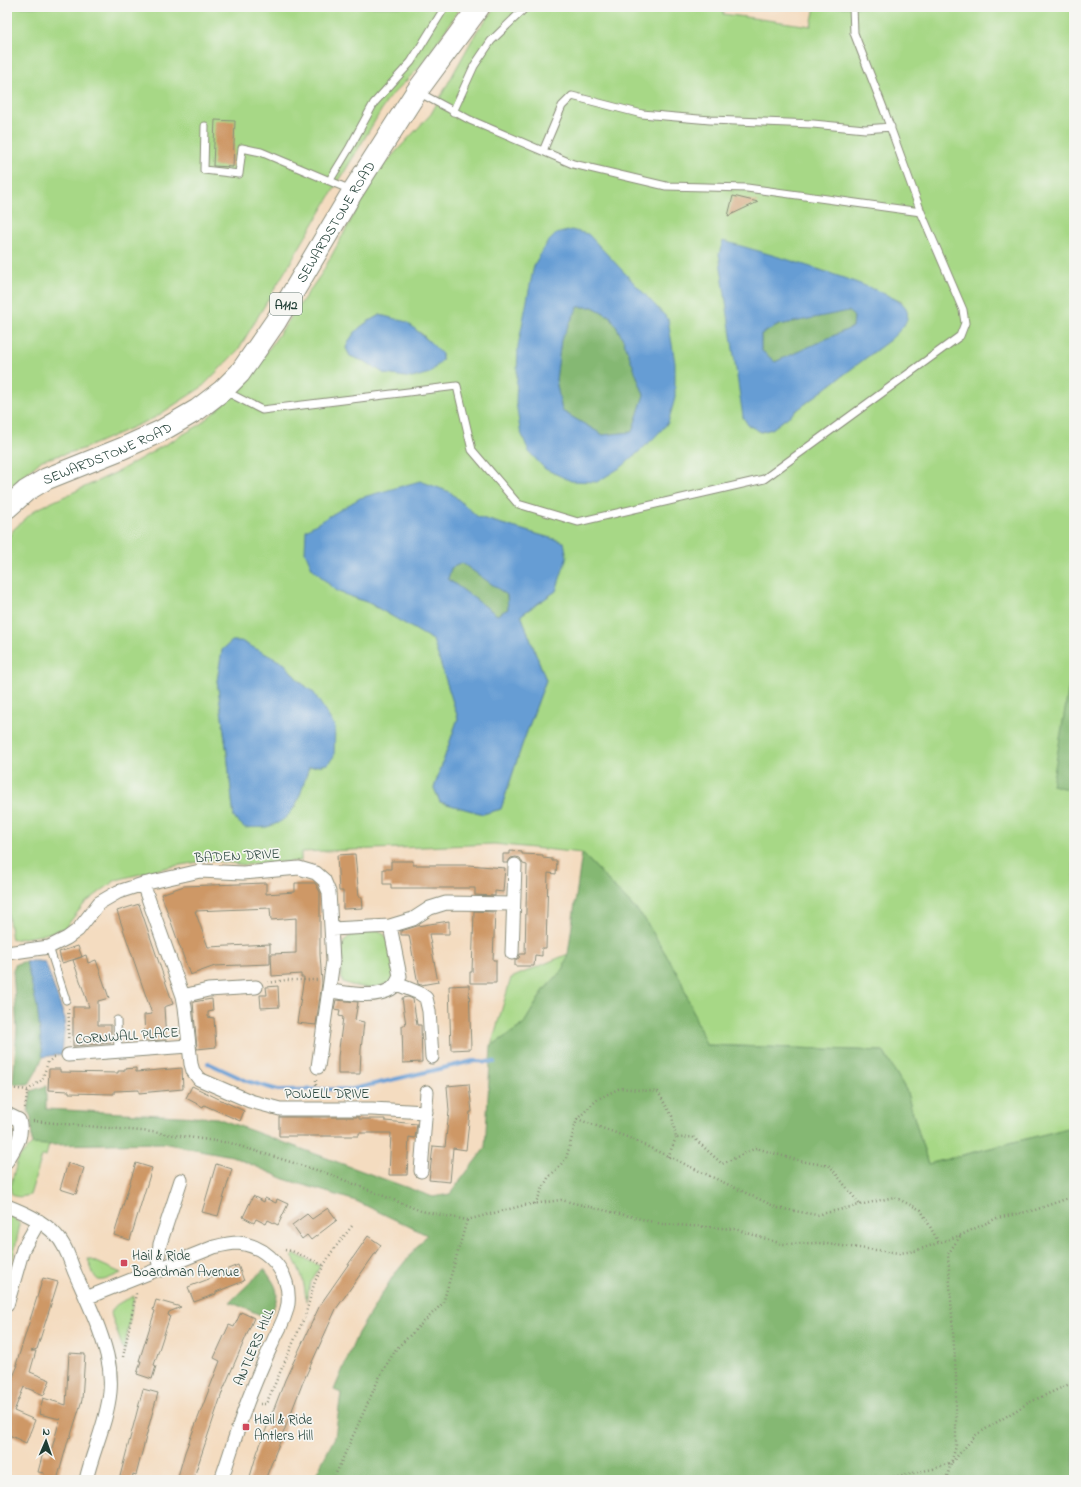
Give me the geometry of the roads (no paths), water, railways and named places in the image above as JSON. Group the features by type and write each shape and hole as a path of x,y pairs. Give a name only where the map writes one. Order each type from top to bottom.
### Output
{"main road":[{"name":"SEWARDSTONE ROAD","path":"8,503 46,479 121,449 161,431 197,410 223,390 240,373 276,321 353,191 417,91 479,7"}],"street":[{"path":"512,953 515,865"},
{"name":"BADEN DRIVE","path":"7,953 49,947 68,938 78,930 98,903 118,892 143,884 200,871 243,873 299,868 316,873 324,880 329,892 333,961 318,1067"},
{"name":"POWELL DRIVE","path":"143,884 183,996 186,1007 188,1046 191,1064 193,1071 199,1079 250,1101 280,1109 372,1109 426,1112"},
{"path":"332,929 390,926 412,919 430,908 446,903 513,904"},
{"path":"330,985 356,994 379,994 391,989 396,984 400,976 390,926"},
{"path":"396,984 420,993 426,998 429,1010 432,1057"},
{"path":"183,996 208,990 256,987"},
{"name":"CORNWALL PLACE","path":"68,1055 188,1046"},
{"path":"421,1172 428,1092"},
{"path":"7,1114 19,1120 21,1127 21,1136 7,1160"},
{"path":"161,1270 158,1260 160,1244 181,1180"},
{"path":"7,1206 38,1221 58,1236 64,1245 86,1298 108,1357 110,1391 108,1407 86,1480"},
{"path":"7,1305 23,1248 38,1221"},
{"name":"ANTLERS HILL","path":"86,1298 161,1270 214,1247 238,1244 263,1250 280,1268 286,1278 288,1306 282,1323 252,1389 221,1480"}],"lane":[{"path":"330,180 350,148 374,103 410,62 445,7"},
{"path":"453,112 474,66 491,41 526,7"},
{"path":"223,390 262,410 457,386 472,450 518,504 578,522 764,479 960,336 965,323 963,310 921,212 891,128 854,33 853,7"},
{"path":"417,91 453,112 573,164 666,186 747,188 921,212"},
{"path":"543,151 562,106 572,96 642,114 710,120 813,124 865,129 891,128"},
{"path":"205,126 204,170 239,174 242,148 261,152 353,191"},
{"path":"49,947 66,1000"},
{"path":"117,1020 118,1051"}],"water":[{"path":"571,230 588,234 668,319 675,363 675,398 668,423 653,439 623,466 597,482 571,481 545,469 529,452 520,430 516,402 518,346 534,265 547,243 556,234","holes":["578,307 593,307 611,317 623,339 644,395 632,432 603,435 562,411 556,380 561,340"]},
{"path":"723,241 821,270 878,291 897,300 906,308 906,321 901,329 891,339 772,429 761,432 748,425 743,417 719,254","holes":["849,311 854,317 853,327 775,362 761,350 761,334 779,325"]},
{"path":"380,315 407,322 442,354 442,360 430,373 412,378 385,374 366,362 350,356 346,348 355,332 364,324"},
{"path":"420,481 450,492 478,517 564,542 567,557 556,591 521,615 546,680 522,745 501,809 483,814 440,802 434,788 458,718 433,640 369,603 336,591 312,568 305,552 306,530 360,498","holes":["462,563 507,595 508,609 497,615 448,579 451,568"]},
{"path":"232,641 241,641 285,664 298,680 314,693 335,727 334,756 328,764 309,767 300,795 292,811 285,818 267,827 245,828 234,818 217,681 222,650"},
{"path":"26,961 45,962 65,1019 62,1054 43,1057 37,1006"}],"waterway":[{"path":"208,1063 247,1081 278,1090 353,1089 473,1061 495,1062"}],"place":[{"name":"Hail & Ride Boardman Avenue","path":"124,1263"},
{"name":"Hail & Ride Antlers Hill","path":"246,1427"}]}
